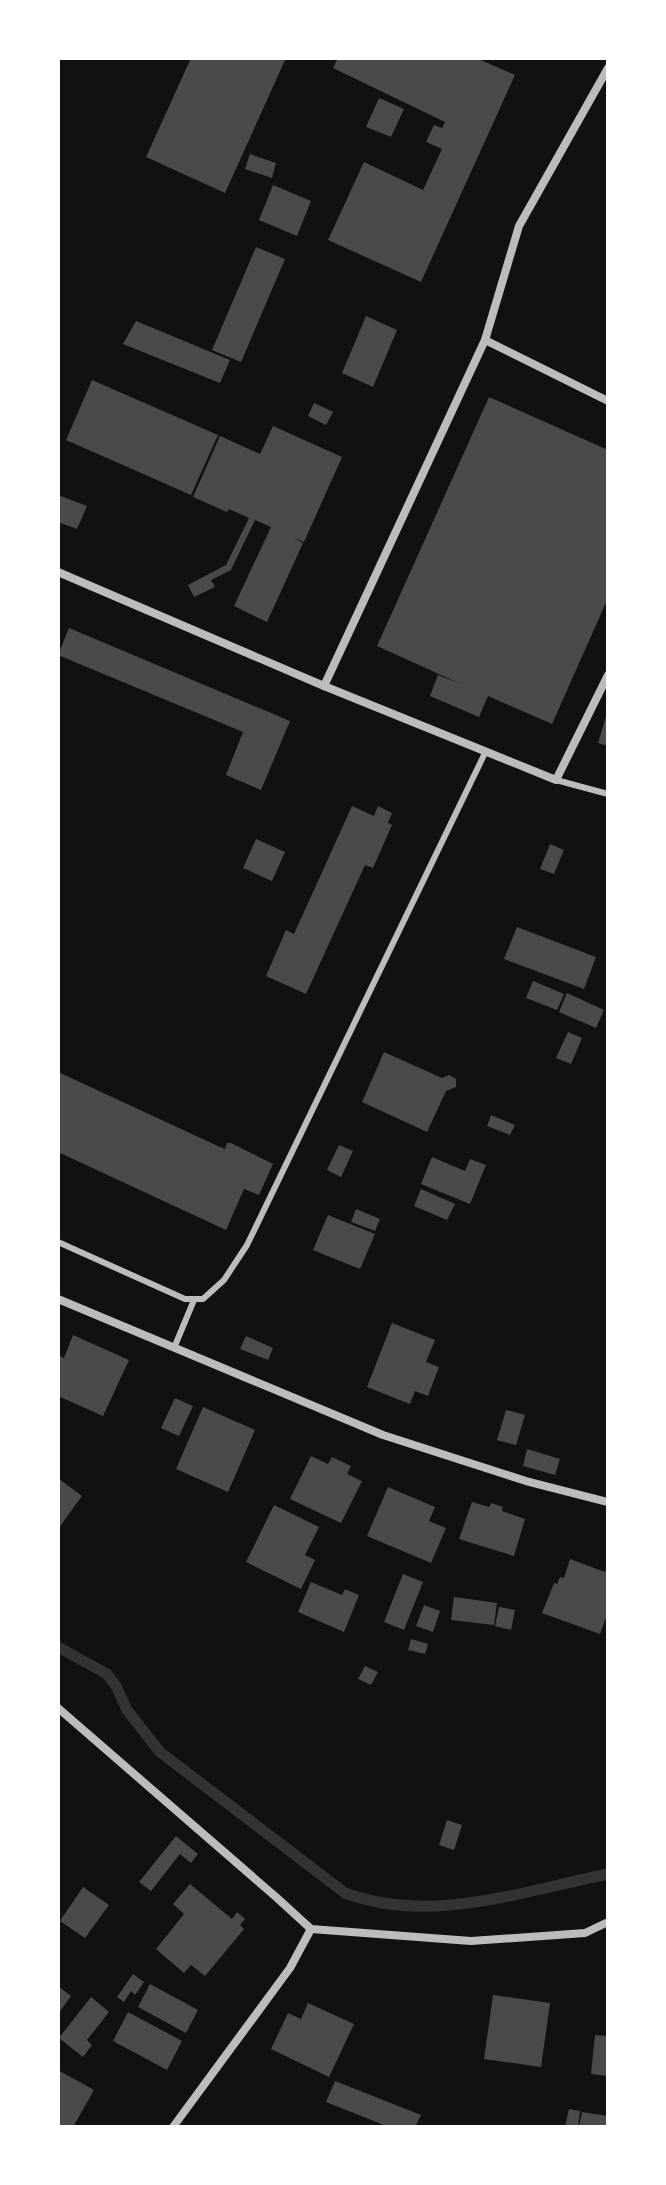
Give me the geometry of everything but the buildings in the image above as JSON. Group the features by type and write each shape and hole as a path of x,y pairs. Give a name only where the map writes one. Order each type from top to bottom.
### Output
{"street":[{"path":"324,686 485,340 519,226 608,68"},
{"path":"485,340 608,401"},
{"path":"58,572 324,686 556,780 608,675"},
{"path":"58,1299 414,1446 526,1481 608,1502"},
{"path":"58,1708 311,1929 471,1941 585,1933 608,1922"},
{"path":"173,2127 290,1968 311,1929"}],"lane":[{"path":"58,1242 166,1291 194,1300 210,1295 224,1280 242,1254 485,753"},
{"path":"556,780 608,794"},
{"path":"174,1348 194,1300"}],"waterway":[{"path":"58,1647 107,1674 127,1710 160,1752 345,1893 377,1902 443,1906 510,1896 608,1874"}]}
